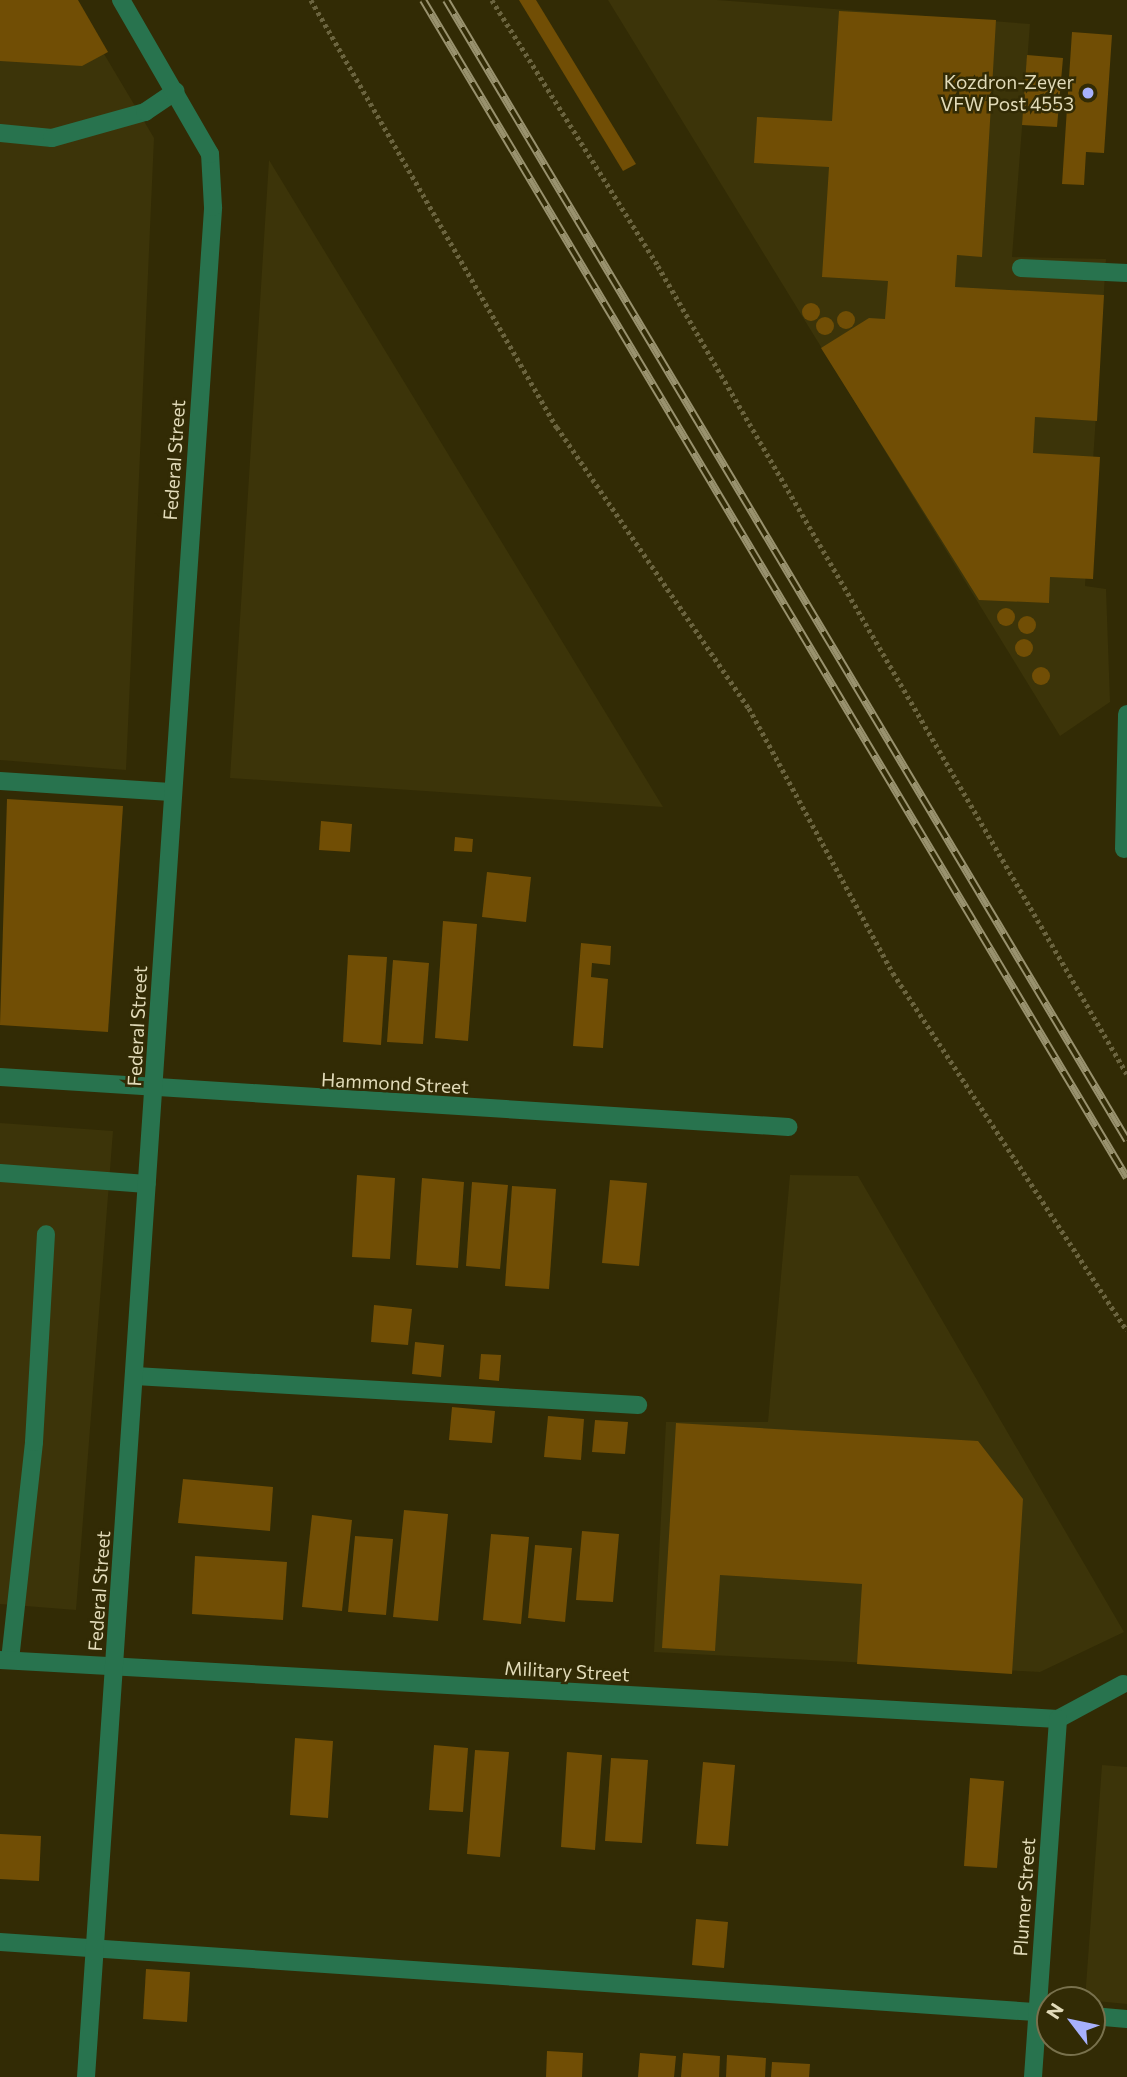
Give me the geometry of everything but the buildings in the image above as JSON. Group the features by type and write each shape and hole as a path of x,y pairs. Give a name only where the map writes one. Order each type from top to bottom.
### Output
{"street":[{"name":"Federal Street","path":"86,2077 213,207 210,154 121,0"},
{"path":"0,133 52,138 145,112 176,91"},
{"path":"1021,268 1127,273"},
{"path":"1125,849 1127,713"},
{"path":"0,781 172,792"},
{"name":"Hammond Street","path":"0,1077 154,1090 788,1127"},
{"path":"0,1173 147,1184"},
{"path":"5,1660 34,1442 46,1234"},
{"path":"135,1376 638,1405"},
{"name":"Military Street","path":"5,1660 1058,1719"},
{"path":"1058,1719 1124,1684"},
{"name":"Plumer Street","path":"1045,1986 1058,1719"},
{"path":"0,1942 1036,2011"},
{"path":"1106,2017 1127,2019"},
{"name":"Plumer Street","path":"1033,2077 1037,2056"}],"path":[{"path":"311,0 557,427 749,708 893,973 1127,1330"},
{"path":"492,0 658,266 1127,1074"}],"shaded area":[{"path":"0,0 72,0 154,138 126,770 0,760"},
{"path":"608,0 717,0 1030,24 1012,257 1106,259 1085,586 1106,589 1110,702 1060,736"},
{"path":"269,160 663,807 230,778"},
{"path":"0,1123 113,1131 76,1610 0,1604"},
{"path":"790,1175 858,1176 1124,1632 1040,1672 654,1652 666,1422 768,1422"},
{"path":"1102,1765 1127,1767 1127,2004 1106,2002 1106,1986 1086,1986"}],"railway":[{"path":"423,0 1127,1178"},
{"path":"446,0 1127,1140"}],"place":[{"name":"Kozdron-Zeyer VFW Post 4553","path":"1088,93"}]}
